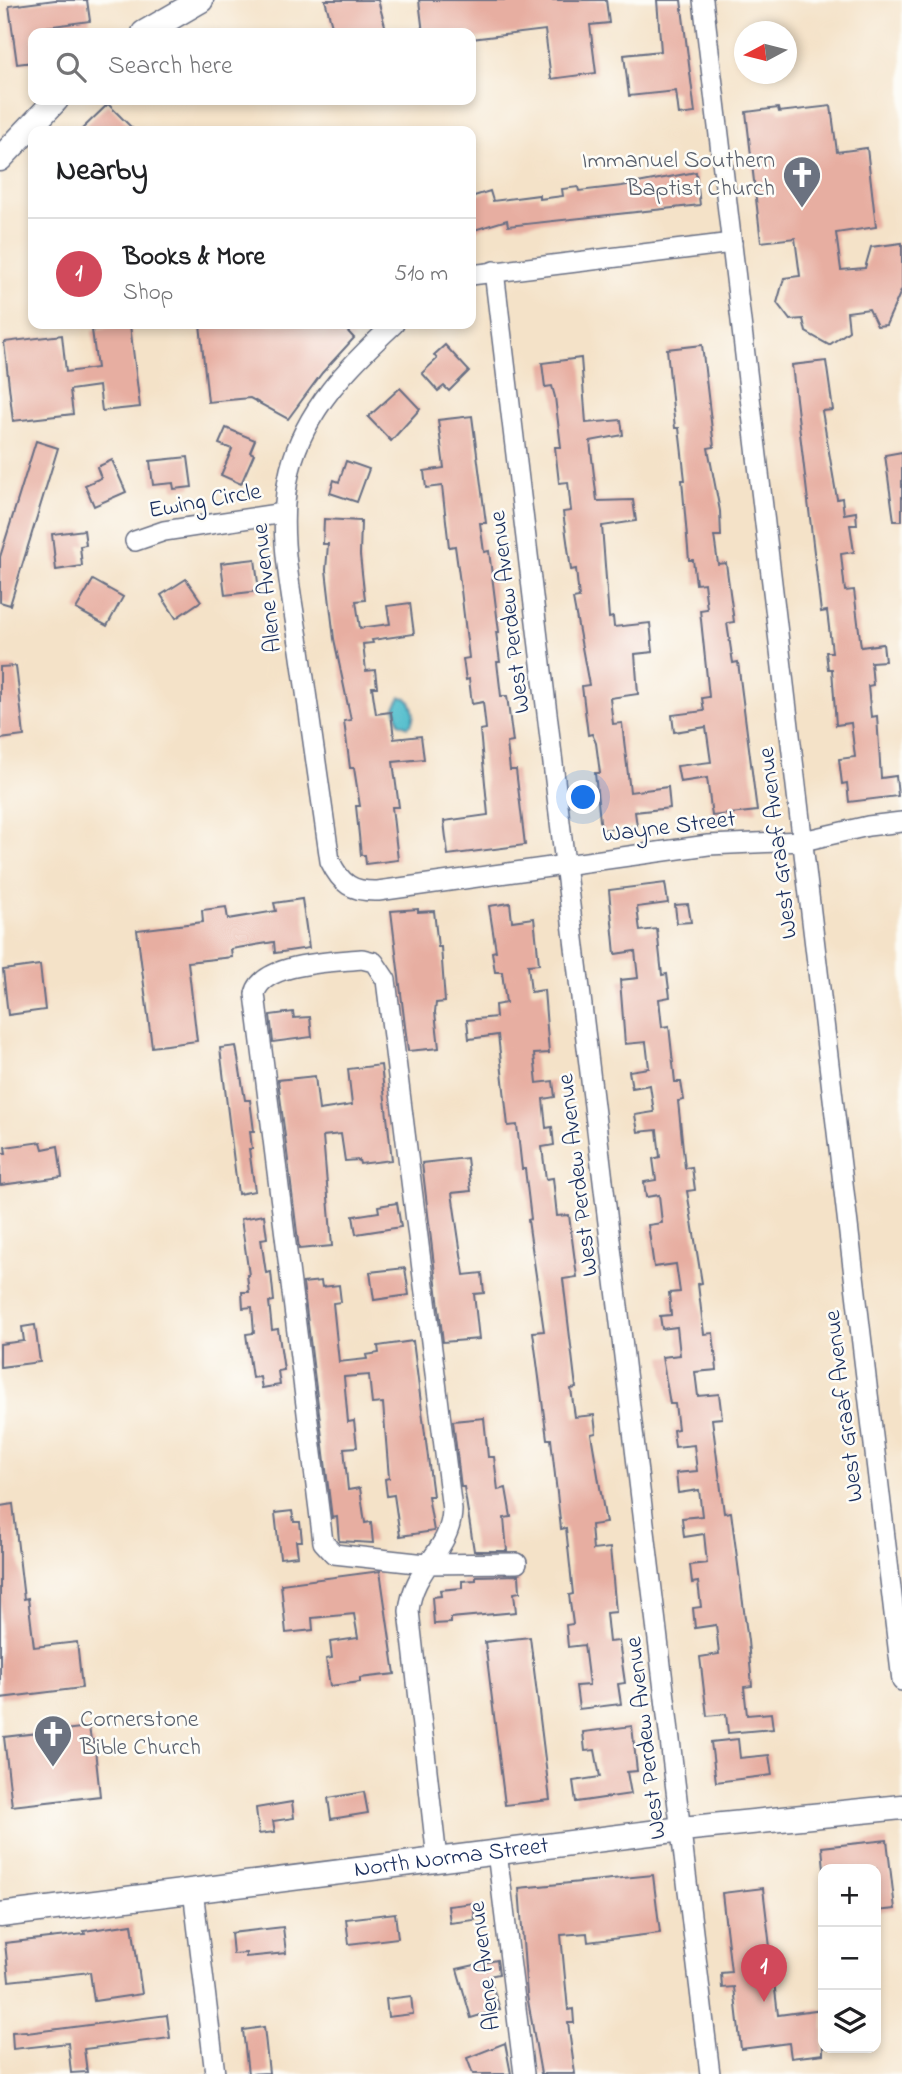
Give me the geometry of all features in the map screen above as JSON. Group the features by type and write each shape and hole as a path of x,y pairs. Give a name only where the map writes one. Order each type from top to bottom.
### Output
{"street":[{"path":"153,28 201,0"},
{"name":"West Graaf Avenue","path":"703,0 902,1681"},
{"path":"31,126 51,105"},
{"path":"0,159 28,130"},
{"path":"476,274 732,243"},
{"name":"West Perdew Avenue","path":"494,271 710,2074"},
{"name":"Alene Avenue","path":"339,879 330,861 289,577 284,513 291,468 318,406 355,360 389,329"},
{"name":"Ewing Circle","path":"135,541 164,531 284,513"},
{"name":"Wayne Street","path":"339,879 353,890 378,891 708,845 803,841 868,826 902,822"},
{"path":"437,1859 409,1611 411,1595 426,1564 445,1541 452,1523 452,1510 386,980 374,962 362,959 271,973 256,988 255,994 321,1532 327,1549 334,1554 426,1564 517,1563"},
{"name":"North Norma Street","path":"0,1915 682,1829 902,1807"},
{"name":"Alene Avenue","path":"497,1852 524,2074"},
{"path":"193,1890 215,2074"}],"water":[{"path":"401,697 407,698 413,709 413,720 408,727 399,723 395,707"}],"building":[{"path":"55,0 87,0 90,21 28,28 28,63 17,64 9,6"},
{"path":"325,0 378,0 386,28 333,28"},
{"path":"419,0 606,0 609,23 590,25 596,73 551,79 545,30 476,38 476,28 422,28"},
{"path":"657,0 681,0 695,113 679,115 676,91 629,96 624,55 661,51"},
{"path":"109,105 130,126 85,126"},
{"path":"831,106 837,152 867,148 876,227 836,233 841,270 865,268 871,247 902,243 902,289 886,325 877,326 869,309 847,312 849,331 829,345 806,332 803,319 790,320 777,303 784,278 800,276 795,238 761,242 746,112 778,108 779,112"},
{"path":"696,172 700,205 508,226 507,220 476,229 476,195 490,191 493,201 539,195 539,199 563,196 562,189 578,187 579,191"},
{"path":"130,329 140,407 102,411 99,386 70,390 73,414 13,421 4,342 62,335 66,372 97,368 92,330"},
{"path":"201,329 346,329 354,338 322,373 288,419 250,398 208,402"},
{"path":"445,345 469,371 449,391 444,386 438,391 422,373 437,359 434,355"},
{"path":"702,345 714,447 708,448 720,511 721,536 714,536 718,564 726,563 734,622 727,623 733,663 738,662 757,811 712,816 707,778 680,782 677,766 711,762 706,727 674,732 672,715 704,711 702,698 709,697 700,610 707,609 704,583 696,584 693,560 689,560 682,480 685,480 679,428 675,428 667,349"},
{"path":"581,358 586,423 621,420 623,435 590,441 597,501 633,500 636,521 602,526 609,618 613,617 614,627 650,623 653,652 635,654 638,694 610,698 613,724 622,723 630,792 668,787 670,808 635,812 637,826 601,830 595,773 600,773 596,743 592,734 588,735 582,686 589,685 573,599 579,598 576,569 571,570 563,512 571,511 568,482 559,483 555,447 561,447 555,397 552,386 545,387 542,363"},
{"path":"826,361 833,410 822,411 837,499 842,498 844,514 856,512 857,525 850,525 854,552 841,554 845,591 854,590 861,647 883,644 885,661 871,662 873,685 868,686 871,717 877,716 881,778 896,776 898,796 849,802 847,783 842,784 839,759 855,757 851,723 836,725 832,669 828,669 826,652 832,652 827,611 821,612 792,365"},
{"path":"400,388 420,409 391,441 368,417"},
{"path":"472,416 486,523 480,523 484,552 489,551 499,632 496,632 501,696 507,696 513,742 507,743 510,770 516,770 525,845 448,855 444,821 488,815 480,730 486,729 483,702 472,704 469,679 466,680 463,659 469,658 461,590 455,546 449,547 442,486 426,488 424,471 444,468 438,420"},
{"path":"226,428 255,440 250,452 254,454 241,484 221,475 232,449 219,444"},
{"path":"36,441 58,448 10,605 0,602 0,557"},
{"path":"902,452 902,521 894,521 885,455"},
{"path":"188,457 192,487 174,489 173,483 153,485 150,461"},
{"path":"112,460 126,492 94,506 85,485 101,478 97,467"},
{"path":"346,461 369,469 357,502 330,493 334,480 339,482"},
{"path":"324,519 361,521 360,555 365,600 356,601 360,628 390,624 387,606 410,603 414,634 372,640 373,643 363,644 366,671 375,670 377,687 372,687 376,714 391,712 394,739 421,736 424,759 393,762 399,807 392,807 398,860 366,864 365,855 361,855 356,806 360,806 354,768 350,768 344,721 351,720 334,639 326,570 328,544 323,544"},
{"path":"84,530 86,545 80,546 82,566 56,570 52,534"},
{"path":"255,559 259,591 225,595 221,563"},
{"path":"186,579 201,601 176,618 161,595"},
{"path":"93,580 123,597 107,626 76,609"},
{"path":"16,666 24,736 0,739 0,667"},
{"path":"665,883 668,903 637,907 640,931 657,929 662,975 667,974 670,997 659,999 662,1027 669,1026 675,1082 681,1082 684,1100 678,1101 685,1168 692,1167 695,1190 687,1191 702,1283 698,1284 704,1334 713,1333 717,1370 695,1372 698,1396 719,1394 722,1418 712,1419 724,1513 731,1512 748,1641 752,1686 744,1687 747,1715 771,1713 773,1729 728,1733 726,1714 707,1716 700,1657 719,1654 716,1625 695,1628 693,1608 701,1607 698,1582 692,1583 690,1565 707,1563 704,1534 684,1537 682,1518 702,1516 699,1490 678,1493 676,1473 697,1471 694,1445 675,1447 673,1430 678,1429 675,1404 670,1404 662,1357 680,1355 677,1327 662,1329 660,1316 671,1315 669,1293 680,1292 676,1264 654,1267 648,1225 662,1223 659,1195 646,1197 644,1182 656,1180 653,1159 660,1157 657,1130 638,1132 635,1115 654,1112 650,1085 632,1088 629,1071 649,1068 646,1042 625,1044 620,980 638,978 635,951 615,954 609,890"},
{"path":"302,899 309,948 275,953 274,942 231,949 232,957 188,962 197,1041 152,1047 137,930 203,922 202,910 226,907 228,919 276,911 274,903"},
{"path":"510,903 512,921 534,918 539,964 528,965 531,992 544,990 549,1053 534,1054 537,1083 553,1081 555,1097 543,1099 546,1128 552,1127 554,1145 542,1147 546,1179 553,1178 557,1216 569,1215 577,1277 563,1279 576,1388 571,1389 575,1417 594,1415 596,1433 591,1434 606,1523 591,1525 593,1550 610,1548 616,1612 606,1613 609,1642 619,1641 625,1683 618,1684 621,1704 579,1709 576,1686 589,1685 584,1645 568,1647 566,1625 573,1624 569,1595 573,1594 566,1528 561,1529 551,1439 547,1439 533,1332 544,1331 528,1220 531,1219 525,1169 522,1169 517,1125 508,1126 498,1035 469,1039 467,1020 496,1017 495,1005 506,1003 502,972 495,972 492,952 496,951 489,906"},
{"path":"688,904 691,922 677,923 675,905"},
{"path":"418,909 418,912 434,911 438,947 441,947 445,1002 436,1003 439,1048 408,1051 391,911"},
{"path":"40,965 45,1010 8,1015 3,970"},
{"path":"293,1012 294,1018 310,1017 312,1037 273,1042 270,1015"},
{"path":"236,1046 245,1100 250,1100 254,1131 250,1131 252,1149 249,1149 255,1191 238,1194 220,1048"},
{"path":"381,1065 392,1160 360,1164 359,1160 345,1161 341,1134 323,1136 332,1246 299,1249 278,1080 315,1076 319,1110 352,1105 348,1069"},
{"path":"41,1142 43,1149 58,1146 62,1177 0,1185 0,1153 6,1153 5,1147"},
{"path":"467,1158 471,1191 452,1193 464,1275 482,1273 484,1293 474,1294 479,1339 443,1342 422,1163"},
{"path":"397,1203 401,1227 356,1234 353,1216 379,1212 378,1206"},
{"path":"264,1215 267,1238 261,1239 266,1273 271,1272 274,1301 269,1302 272,1330 278,1329 284,1370 278,1371 280,1385 262,1388 260,1377 252,1378 246,1334 254,1333 252,1307 243,1308 242,1292 249,1292 249,1275 241,1219"},
{"path":"405,1268 409,1295 374,1300 370,1272"},
{"path":"321,1281 322,1287 339,1285 341,1302 333,1303 339,1362 367,1359 366,1355 379,1353 378,1346 413,1341 433,1496 428,1496 434,1531 400,1536 394,1495 387,1496 385,1479 389,1478 383,1403 372,1404 369,1375 344,1377 348,1422 354,1421 357,1447 344,1448 348,1490 360,1488 365,1523 371,1522 373,1543 339,1541 337,1517 332,1518 303,1283"},
{"path":"35,1325 40,1362 0,1367 0,1344 24,1341 22,1327"},
{"path":"484,1418 488,1457 494,1457 498,1490 506,1488 511,1517 504,1518 507,1551 474,1551 464,1487 461,1487 453,1421"},
{"path":"13,1504 24,1599 28,1598 34,1647 77,1642 82,1688 0,1698 0,1506"},
{"path":"292,1511 294,1522 300,1522 302,1541 296,1541 298,1556 280,1558 275,1513"},
{"path":"380,1571 395,1674 360,1678 360,1682 330,1686 326,1659 332,1658 330,1642 358,1638 354,1614 312,1618 313,1630 286,1633 281,1584"},
{"path":"519,1575 520,1592 514,1593 516,1612 451,1618 451,1623 434,1624 432,1597 441,1596 440,1590 462,1588 462,1581 476,1580 476,1576"},
{"path":"530,1637 550,1800 505,1805 485,1642"},
{"path":"632,1726 637,1771 627,1772 631,1794 576,1802 573,1781 600,1777 595,1750 585,1751 583,1732"},
{"name":"Cornerstone Bible Church","path":"89,1727 91,1740 94,1740 100,1796 12,1806 4,1737"},
{"path":"738,1739 740,1758 769,1755 772,1775 716,1782 711,1742"},
{"path":"364,1792 368,1813 331,1819 328,1798"},
{"path":"292,1802 294,1818 273,1821 275,1832 259,1834 256,1808"},
{"path":"887,1840 895,1909 881,1910 881,1864 824,1864 822,1847"},
{"path":"653,1875 660,1933 588,1942 587,1933 561,1935 568,2010 573,2009 574,2023 568,2023 575,2074 541,2074 527,1995 519,1888"},
{"path":"763,1888 778,2015 818,2010 818,2053 823,2054 791,2058 789,2043 741,2049 734,1987 722,1988 721,1973 731,1972 722,1893"},
{"path":"473,1903 475,1920 450,1923 448,1906"},
{"path":"395,1913 398,1938 349,1944 346,1919"},
{"path":"132,1924 142,1994 94,2001 90,1972 9,1981 5,1943 85,1934 84,1931"},
{"path":"283,1927 286,1953 246,1957 246,1953 233,1954 231,1933"},
{"path":"497,1960 499,1974 489,1976 500,2009 471,2018 457,1969"},
{"path":"411,1996 413,2014 388,2017 386,1999"},
{"path":"167,2015 170,2038 84,2049 87,2072 71,2073 68,2043 13,2049 12,2032 27,2033"},
{"path":"264,2027 269,2073 248,2074 243,2030"},
{"path":"505,2043 511,2074 473,2074 467,2058"}],"place":[{"name":"Immanuel Southern Baptist Church","path":"802,209"},
{"name":"Cornerstone Bible Church","path":"53,1768"},
{"name":"Books & More","path":"764,2002"}]}
